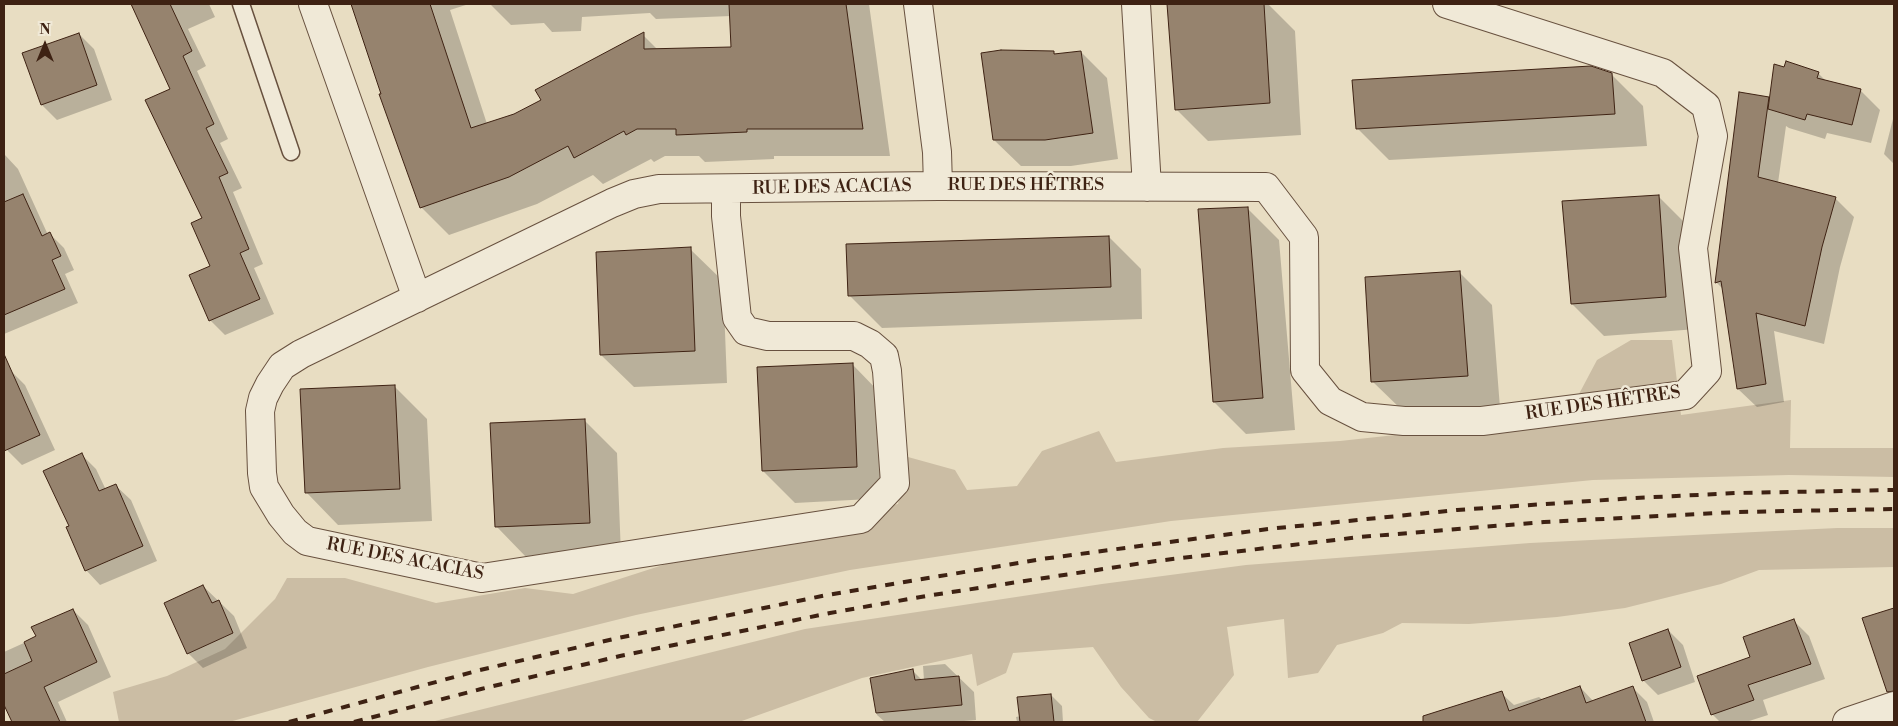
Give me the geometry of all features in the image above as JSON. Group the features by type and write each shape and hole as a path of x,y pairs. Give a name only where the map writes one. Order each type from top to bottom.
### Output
{"street":[{"path":"313,4 417,298"},
{"name":"RUE DES HÊTRES","path":"918,4 937,152 938,186 1266,187 1304,237 1305,370 1330,401 1362,417 1404,420 1482,420 1685,396 1707,371 1693,248 1713,136 1706,106 1663,73 1447,4"},
{"path":"1136,4 1146,187"},
{"name":"RUE DES ACACIAS","path":"726,189 726,216 736,318 746,331 768,336 854,336 870,344 884,356 887,371 895,484 861,519 482,578 307,541 295,532 281,515 264,487 260,411 263,398 282,366 301,354 634,194 659,189 938,186"},
{"path":"1848,722 1894,706"}],"lane":[{"path":"241,4 291,152"}],"shaded area":[{"path":"1631,340 1672,340 1681,415 1791,400 1790,448 1894,448 1894,477 1789,475 1593,480 1171,521 850,570 636,615 428,667 229,722 119,722 113,692 167,676 225,649 275,599 287,578 345,578 436,603 525,588 573,594 728,544 898,504 908,457 955,470 967,490 1017,486 1042,451 1099,431 1116,462 1223,448 1340,441 1432,431 1541,400 1579,394 1597,360"},
{"path":"1837,528 1894,528 1894,567 1759,570 1721,584 1625,608 1557,617 1469,624 1402,623 1383,633 1337,645 1318,673 1288,678 1284,619 1227,627 1234,675 1197,722 1157,722 1149,718 1121,687 1093,647 1013,653 1006,673 977,686 972,654 862,678 739,722 431,722 805,629 1102,584 1246,565 1530,543"}],"building":[{"path":"131,4 170,4 192,51 183,56 214,124 206,128 228,173 219,177 249,249 240,253 260,299 209,321 189,275 210,266 191,223 202,218 145,100 170,89"},
{"path":"351,4 430,4 471,128 514,114 541,100 535,90 644,32 644,49 731,47 729,4 846,4 863,129 747,129 747,132 676,135 676,129 637,129 626,135 624,131 574,158 568,146 509,177 420,208 379,94 381,94"},
{"path":"1167,4 1264,4 1270,103 1175,110"},
{"path":"79,33 97,85 41,105 22,53"},
{"path":"1001,50 1054,51 1054,54 1081,51 1093,133 1045,140 993,140 981,53"},
{"path":"1786,61 1819,72 1817,78 1861,89 1852,125 1807,114 1805,120 1768,109 1774,64 1784,67"},
{"path":"1591,66 1612,73 1615,114 1356,129 1352,80"},
{"path":"1739,92 1769,97 1758,177 1836,197 1822,247 1805,326 1756,313 1766,384 1737,389 1721,281 1715,283"},
{"path":"23,194 42,236 50,232 61,256 52,260 65,289 4,315 4,202"},
{"path":"1659,195 1666,297 1571,304 1562,201"},
{"path":"1248,207 1263,398 1213,402 1198,209"},
{"path":"1109,236 1111,287 848,296 846,244"},
{"path":"691,247 695,351 600,355 596,252"},
{"path":"1460,271 1468,376 1371,382 1365,277"},
{"path":"4,354 40,435 4,451"},
{"path":"853,363 857,467 762,471 757,367"},
{"path":"395,385 400,489 305,493 300,389"},
{"path":"585,419 590,523 495,527 490,423"},
{"path":"82,453 99,491 116,484 143,546 85,571 66,527 69,526 43,471"},
{"path":"203,585 212,603 219,600 233,633 187,654 164,603"},
{"path":"1894,608 1894,691 1887,692 1862,618"},
{"path":"73,609 97,662 44,687 60,722 12,722 4,705 4,674 32,661 24,642 36,636 31,627"},
{"path":"1794,619 1811,664 1748,685 1754,700 1711,715 1697,676 1750,657 1743,637"},
{"path":"1668,629 1681,667 1642,681 1629,643"},
{"path":"913,669 915,680 959,676 962,705 876,713 870,678"},
{"path":"1580,686 1586,703 1633,686 1646,722 1423,722 1423,716 1502,691 1509,711"},
{"path":"1051,694 1054,722 1020,722 1017,697"}],"railway":[{"path":"289,722 480,670 618,638 827,595 1042,559 1268,529 1457,510 1737,493 1894,490"},
{"path":"354,722 620,656 830,613 926,596 1156,561 1360,537 1544,522 1738,512 1894,509"}]}
